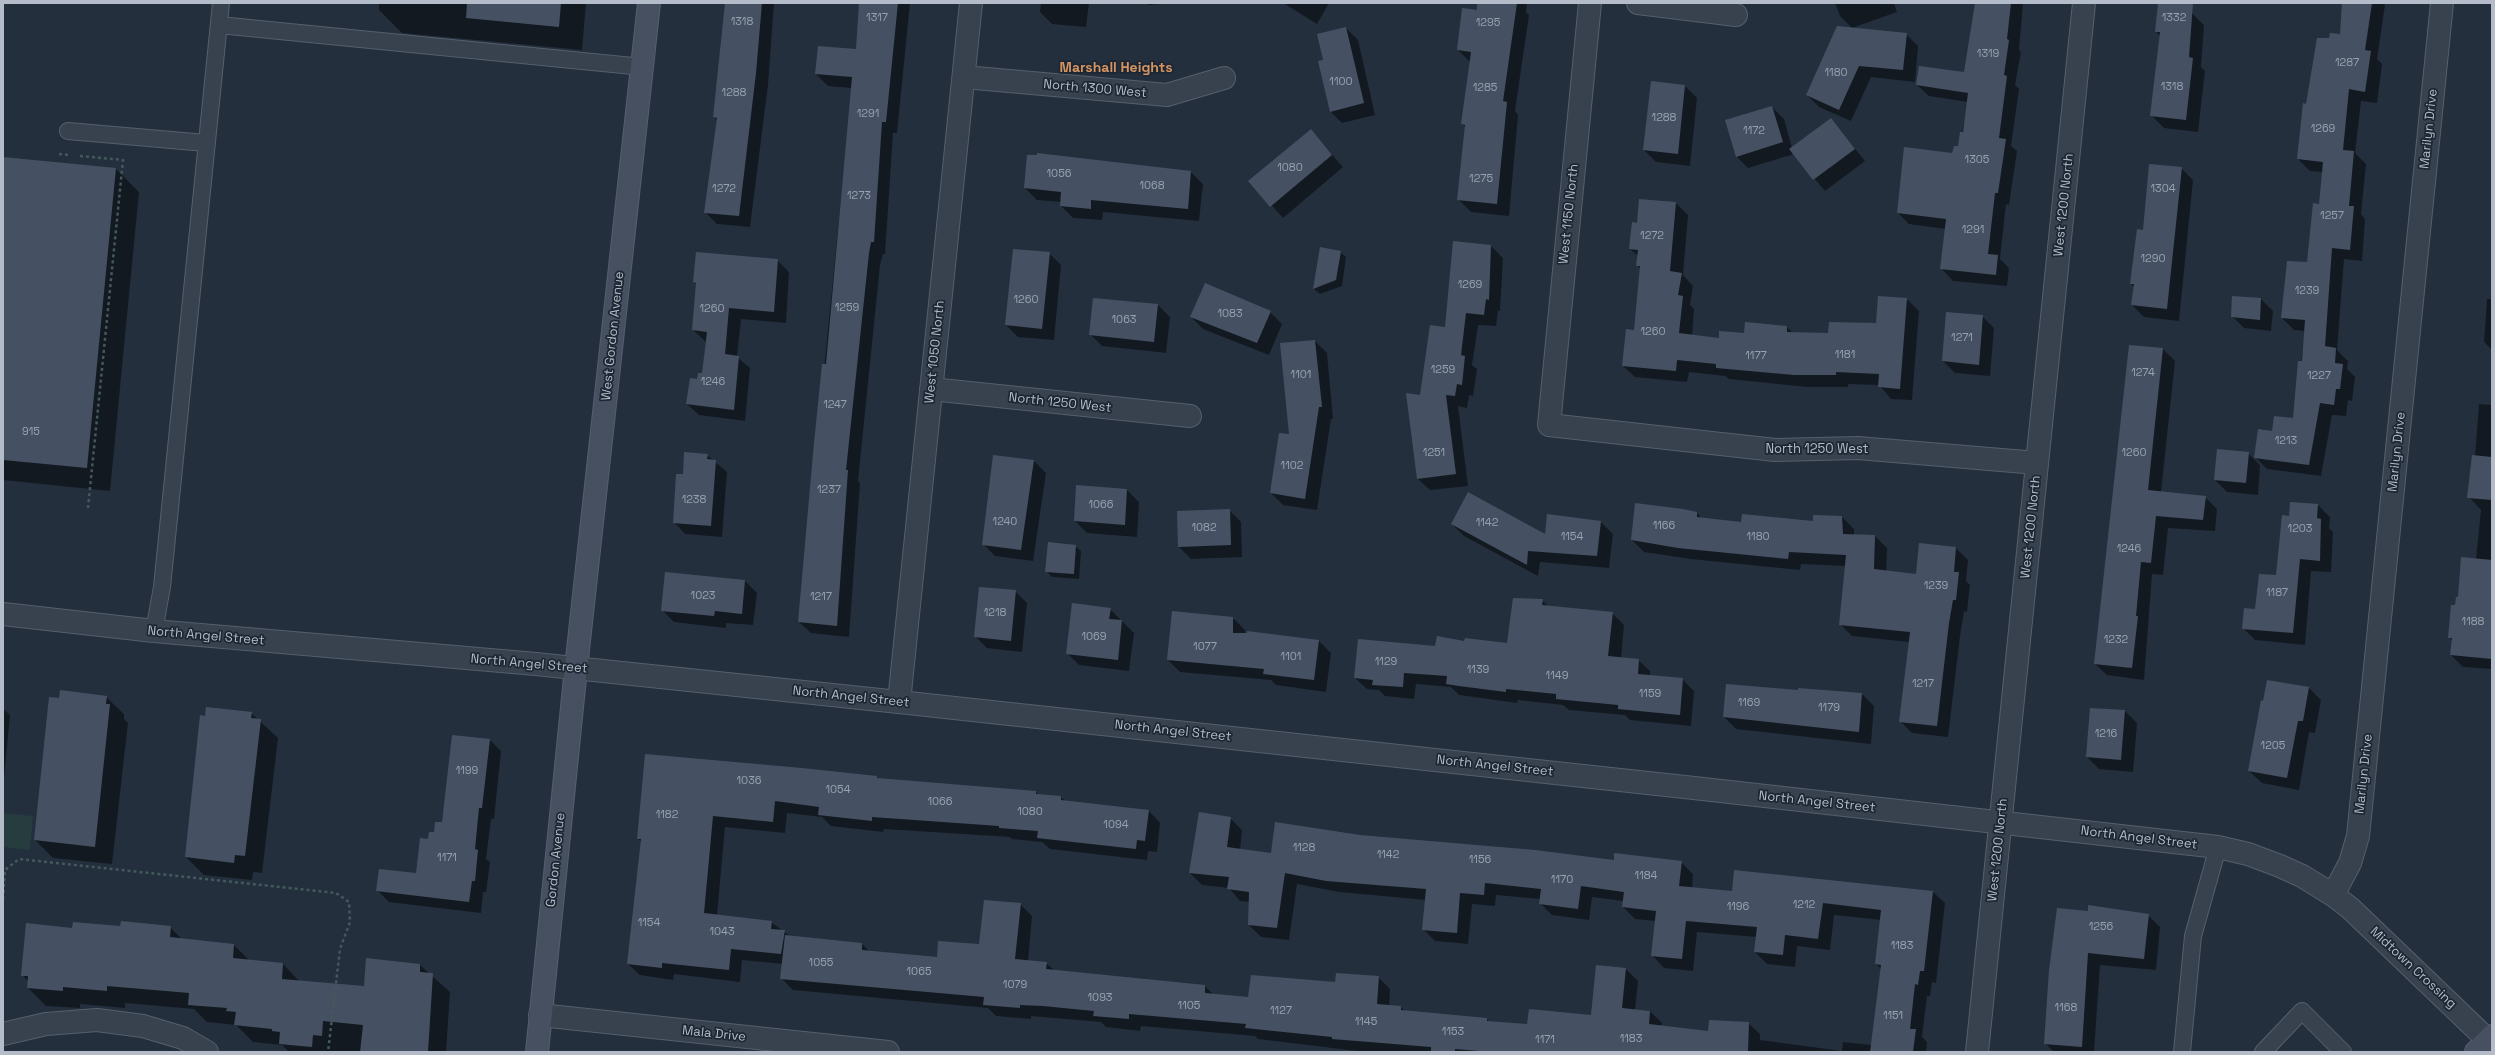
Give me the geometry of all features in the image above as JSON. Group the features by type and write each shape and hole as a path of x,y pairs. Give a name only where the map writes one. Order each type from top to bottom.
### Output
{"main road":[{"name":"West Gordon Avenue","path":"576,668 649,3"},
{"name":"Gordon Avenue","path":"536,1052 576,668"}],"street":[{"name":"West 1050 North","path":"899,702 964,77 970,3"},
{"name":"West 1150 North","path":"1549,425 1590,3"},
{"path":"1638,3 1736,15"},
{"name":"West 1200 North","path":"1977,1052 2084,3"},
{"name":"Marilyn Drive","path":"2333,895 2350,863 2358,836 2442,3"},
{"name":"North 1300 West","path":"964,77 1167,95 1224,78"},
{"name":"North 1250 West","path":"931,389 1190,416"},
{"name":"North 1250 West","path":"1549,425 1775,450 1858,448 2038,462"},
{"name":"North Angel Street","path":"3,614 154,631 576,668 899,702 2000,822 2218,848 2248,854 2280,866 2302,876 2333,895"},
{"name":"Midtown Crossing","path":"2333,895 2350,908 2487,1043"},
{"name":"Mala Drive","path":"540,1015 888,1052"},
{"path":"3,1034 46,1024 97,1020 143,1026 183,1038 206,1052"}],"lane":[{"path":"154,631 163,579 221,3"},
{"path":"219,25 642,67"},
{"path":"68,131 206,143"},
{"path":"2182,1052 2193,936 2218,848"},
{"path":"2271,1049 2302,1011 2343,1052"}],"path":[{"path":"60,154 123,160 88,508"},
{"path":"3,899 5,870 20,859 336,893 349,902 350,922 340,949 328,1052"}],"green space":[{"path":"3,813 33,816 30,850 3,847"}],"building":[{"path":"467,3 561,3 559,27 466,18"},
{"path":"725,3 762,3 756,73 739,216 704,213 717,118 713,117"},
{"path":"859,3 898,3 886,122 882,122 874,242 871,242 869,253 846,470 848,470 837,626 798,622 822,364 826,364 852,77 815,74 818,46 856,49"},
{"path":"1477,3 1517,3 1503,101 1507,102 1497,204 1457,200 1465,125 1461,124 1471,52 1457,50 1462,8 1477,10"},
{"path":"1975,3 2011,3 2007,39 2009,40 2004,75 2007,76 1999,138 2006,139 1998,193 1995,193 1988,254 1998,255 1996,275 1940,269 1946,219 1897,213 1904,147 1952,153 1954,146 1958,146 1960,132 1963,132 1968,93 1916,85 1919,66 1964,72"},
{"path":"2158,3 2193,3 2189,57 2193,58 2186,120 2150,116 2160,32 2155,32"},
{"path":"2342,3 2372,3 2365,50 2371,51 2365,92 2349,89 2343,150 2354,151 2349,206 2354,206 2350,250 2332,248 2325,346 2336,348 2335,363 2343,364 2340,389 2336,389 2334,405 2320,403 2309,465 2254,458 2258,429 2272,431 2274,416 2293,418 2298,361 2302,361 2305,320 2281,318 2287,261 2307,262 2313,203 2319,204 2323,162 2297,159 2303,103 2306,104 2317,38 2329,38 2330,33 2340,34"},
{"path":"1837,26 1907,33 1903,70 1859,66 1839,110 1806,95"},
{"path":"1346,27 1364,103 1330,112 1318,61 1323,60 1317,34"},
{"path":"1651,81 1685,85 1678,154 1643,150"},
{"path":"1772,106 1783,142 1736,157 1725,120"},
{"path":"1831,118 1855,149 1813,180 1789,149"},
{"path":"1311,129 1332,155 1270,207 1248,181"},
{"path":"1037,153 1191,171 1188,209 1091,200 1091,209 1060,206 1061,192 1024,188 1027,155 1037,155"},
{"path":"3,157 116,168 87,468 3,460"},
{"path":"2149,164 2182,167 2167,309 2131,305 2134,284 2130,284 2137,229 2143,230"},
{"path":"1639,199 1676,202 1670,271 1682,273 1678,295 1683,296 1679,333 1719,338 1719,331 1744,333 1745,322 1787,326 1787,332 1828,333 1829,322 1876,323 1878,296 1907,298 1900,389 1878,387 1879,374 1836,372 1836,375 1794,375 1716,368 1716,364 1677,360 1676,371 1622,366 1626,329 1634,330 1640,266 1636,266 1638,250 1629,249 1632,222 1637,223"},
{"path":"1453,241 1491,245 1489,300 1486,299 1484,315 1466,313 1461,355 1465,356 1462,385 1457,384 1455,396 1446,395 1456,474 1417,479 1406,393 1420,395 1430,325 1445,327"},
{"path":"1320,247 1341,251 1336,280 1313,289"},
{"path":"1013,249 1050,252 1042,329 1005,325"},
{"path":"696,252 778,259 774,312 729,308 725,354 739,356 734,410 686,404 690,378 697,379 698,373 702,373 707,332 692,330 696,283 693,282"},
{"path":"1205,283 1271,311 1257,343 1190,317"},
{"path":"2232,296 2261,298 2260,320 2231,317"},
{"path":"1093,298 1158,304 1154,342 1089,335"},
{"path":"1946,312 1983,315 1979,365 1942,361"},
{"path":"1315,340 1322,407 1319,407 1305,499 1270,493 1279,433 1289,434 1280,343"},
{"path":"2129,345 2163,348 2148,490 2206,496 2203,520 2156,516 2151,563 2141,562 2136,616 2138,616 2132,668 2094,664"},
{"path":"2217,449 2249,452 2246,483 2214,480"},
{"path":"684,452 708,454 707,459 716,460 711,526 673,523 676,474 683,474"},
{"path":"993,455 1034,460 1021,550 982,545"},
{"path":"2472,455 2492,457 2492,500 2467,498"},
{"path":"1076,485 1127,489 1125,525 1074,521"},
{"path":"1468,492 1545,534 1547,514 1601,521 1597,556 1528,551 1527,565 1451,524"},
{"path":"2290,502 2318,504 2317,518 2321,519 2320,561 2300,559 2293,633 2242,629 2244,608 2255,609 2259,574 2276,575 2282,515 2289,516"},
{"path":"1635,503 1697,512 1697,517 1741,522 1742,514 1813,521 1813,515 1842,516 1843,534 1875,535 1874,569 1916,574 1919,543 1956,547 1954,572 1959,572 1956,600 1953,600 1949,623 1937,726 1899,722 1910,632 1839,625 1846,555 1789,552 1788,559 1678,548 1631,540"},
{"path":"1230,509 1231,545 1178,547 1177,511"},
{"path":"1048,542 1076,545 1074,574 1045,572"},
{"path":"2461,557 2492,560 2492,659 2450,655 2452,638 2448,638 2451,605 2455,605 2456,597 2458,597"},
{"path":"665,572 745,580 742,614 715,611 714,616 661,611"},
{"path":"979,587 1016,590 1011,641 974,637"},
{"path":"1513,598 1543,599 1542,605 1613,612 1608,656 1639,659 1638,674 1683,678 1680,715 1618,709 1618,705 1556,699 1556,694 1506,689 1506,692 1446,684 1447,676 1404,673 1403,687 1372,685 1373,680 1354,678 1358,639 1435,646 1437,636 1464,641 1465,638 1507,643"},
{"path":"1072,603 1111,608 1109,619 1122,620 1118,660 1066,654"},
{"path":"1172,611 1233,617 1233,633 1247,633 1247,631 1319,640 1314,680 1263,674 1264,669 1167,660"},
{"path":"2267,680 2309,687 2303,721 2298,721 2287,778 2248,771 2261,700 2263,701"},
{"path":"1726,684 1798,690 1798,688 1862,693 1859,732 1723,717"},
{"path":"60,690 107,696 106,704 110,704 95,847 34,840 49,697 59,698"},
{"path":"206,707 252,712 251,718 261,719 245,856 235,855 234,863 185,857 200,715 205,716"},
{"path":"2090,708 2125,710 2121,760 2086,757"},
{"path":"452,735 490,739 482,808 479,808 475,849 478,850 475,881 472,881 469,902 376,891 379,869 416,873 420,838 428,839 429,832 434,832 435,822 442,822"},
{"path":"645,754 802,768 877,776 877,778 1036,791 1036,794 1061,796 1061,800 1149,810 1145,841 1137,840 1136,849 1037,838 1038,831 999,828 999,826 872,817 872,821 818,815 819,807 775,801 773,822 713,816 704,913 772,921 771,929 785,930 781,954 731,949 729,970 662,963 662,968 627,964 641,839 637,839"},
{"path":"1199,812 1231,817 1227,847 1271,853 1275,822 1360,835 1535,850 1614,860 1614,853 1682,861 1679,886 1732,891 1734,870 1933,891 1924,971 1920,971 1918,985 1915,984 1910,1029 1916,1029 1913,1052 1870,1052 1881,965 1875,964 1881,910 1823,903 1818,939 1785,935 1783,955 1754,952 1757,927 1686,921 1682,959 1651,956 1656,911 1622,907 1624,892 1581,886 1578,909 1539,904 1541,889 1485,883 1484,895 1460,893 1457,933 1422,930 1426,889 1326,881 1285,873 1277,928 1248,925 1249,892 1227,889 1229,877 1189,873"},
{"path":"984,900 1021,903 1015,959 1047,962 1046,969 1205,985 1205,993 1248,997 1251,975 1335,982 1336,973 1379,976 1377,1004 1401,1006 1401,1010 1487,1018 1487,1021 1527,1024 1529,1009 1591,1015 1596,965 1626,968 1622,1008 1650,1011 1649,1024 1708,1031 1709,1020 1749,1022 1748,1052 1491,1052 1455,1049 1455,1052 1444,1052 1431,1051 1431,1047 1332,1039 1332,1037 1245,1028 1246,1024 1129,1014 1129,1019 1093,1016 1094,1011 1043,1006 1020,1005 1020,1008 983,1005 984,997 780,979 785,935 862,943 862,950 937,957 938,941 979,944"},
{"path":"2088,905 2149,914 2144,959 2088,953 2082,1047 2044,1044 2049,970 2057,908 2088,911"},
{"path":"121,921 171,926 170,937 234,944 233,958 283,963 282,979 364,986 366,958 420,964 420,972 433,973 428,1052 360,1052 363,1025 323,1021 322,1036 313,1035 312,1047 279,1044 280,1032 272,1031 272,1029 234,1025 236,1012 226,1011 227,1008 188,1005 189,993 107,986 107,991 63,987 63,991 27,988 28,976 21,976 26,923 72,928 73,922 120,926"}],"district":[{"name":"Marshall Heights","path":"1116,68"}]}
